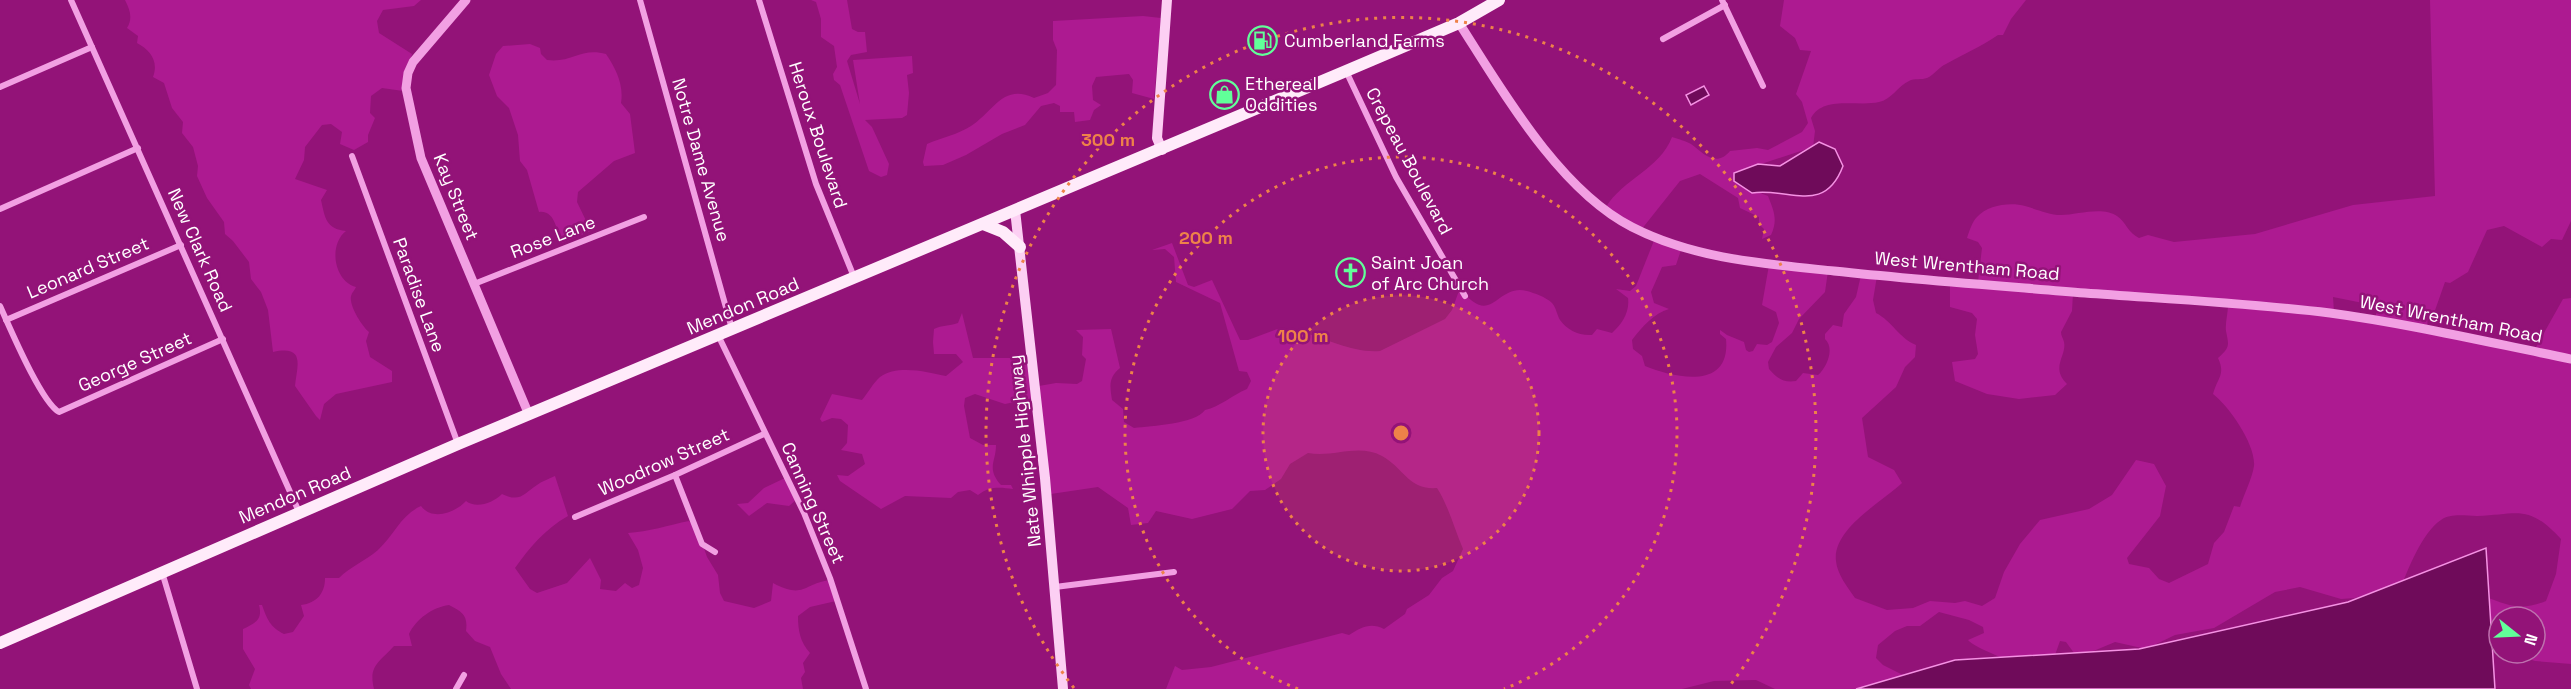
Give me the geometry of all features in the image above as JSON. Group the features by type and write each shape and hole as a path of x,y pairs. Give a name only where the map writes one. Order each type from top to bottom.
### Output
{"main road":[{"path":"1162,150 1157,138 1167,0"},
{"name":"Mendon Road","path":"0,643 458,444 1162,150 1459,23 1499,0"},
{"name":"Nate Whipple Highway","path":"1015,210 1055,587 1063,689"},
{"path":"983,224 1003,232 1020,247"}],"street":[{"name":"New Clark Road","path":"71,0 299,512"},
{"name":"Kay Street","path":"466,0 413,62 408,73 406,88 421,158 529,415"},
{"name":"Notre Dame Avenue","path":"640,0 732,329"},
{"name":"Heroux Boulevard","path":"759,0 816,184 854,277"},
{"path":"1663,39 1723,3 1763,86"},
{"name":"West Wrentham Road","path":"1459,23 1518,112 1573,181 1591,198 1630,226 1671,244 1717,256 1819,270 2328,313 2408,326 2571,359"},
{"path":"0,87 92,47"},
{"name":"Crepeau Boulevard","path":"1346,71 1396,177 1465,296"},
{"path":"0,209 138,148"},
{"name":"Paradise Lane","path":"352,156 458,444"},
{"name":"Rose Lane","path":"474,284 644,217"},
{"name":"Leonard Street","path":"6,320 182,245"},
{"path":"0,306 6,320"},
{"name":"George Street","path":"6,320 41,392 51,408 59,412 223,339"},
{"name":"Canning Street","path":"718,335 804,513 831,578 866,689"},
{"name":"Woodrow Street","path":"575,517 764,434"},
{"path":"675,475 702,544 715,552"},
{"path":"162,572 197,689"},
{"path":"1055,587 1174,572"},
{"path":"456,689 464,675"}],"shaded area":[{"path":"125,0 421,0 414,6 383,10 377,21 379,33 412,54 403,91 382,88 371,96 370,113 375,118 368,135 368,142 354,150 340,144 342,132 331,124 322,125 305,147 304,160 295,179 327,190 321,200 325,217 334,228 346,231 340,237 335,253 338,270 343,278 356,287 351,295 352,305 369,332 366,341 370,357 392,371 392,382 336,394 324,404 320,420 295,386 298,365 295,354 284,351 273,352 268,310 261,292 251,279 249,262 225,234 224,222 207,198 197,176 198,166 193,147 182,133 183,122 172,108 164,83 153,77 155,66 152,57 137,43 138,36 127,28 130,14"},
{"path":"811,0 847,0 852,29 865,32 867,52 851,55 847,61 860,104 853,60 912,56 913,73 907,75 909,93 907,115 902,118 865,120 872,127 889,164 887,175 881,177 869,171 840,85 834,80 833,74 837,67 834,46 821,37 821,19 816,2"},
{"path":"1784,0 2026,0 2011,19 2003,35 1998,35 1943,65 1927,78 1909,81 1883,101 1824,106 1811,118 1815,131 1813,147 1749,168 1747,188 1768,196 1772,206 1775,220 1771,235 1762,239 1764,229 1759,224 1759,217 1740,208 1738,198 1700,174 1680,181 1641,230 1606,207 1613,197 1659,158 1672,137 1689,143 1705,155 1715,159 1725,156 1730,151 1757,148 1768,150 1802,132 1808,123 1802,102 1796,94 1811,51 1800,50 1795,38 1780,26"},
{"path":"2430,0 2571,0 2571,221 2562,240 2551,239 2542,247 2504,226 2487,230 2468,272 2450,283 2445,282 2433,316 2428,316 2427,328 2535,349 2563,299 2571,298 2571,664 2547,662 2547,605 2533,605 2546,601 2556,574 2561,539 2540,520 2514,513 2454,516 2441,520 2421,543 2399,592 2373,592 2355,598 2341,599 2300,587 2275,592 2214,628 2175,635 2146,649 2115,642 2084,655 2074,653 2066,642 2060,641 2051,666 2042,669 2015,662 1973,644 1968,640 1984,633 1983,627 1969,620 1939,612 1920,626 1907,626 1895,631 1878,645 1876,658 1883,665 1905,676 1895,689 1775,689 1756,680 1714,681 1682,689 1166,689 1175,666 1182,670 1211,667 1342,633 1349,635 1366,626 1384,629 1405,614 1407,609 1429,595 1442,578 1453,571 1463,549 1437,488 1419,486 1389,461 1373,452 1308,453 1290,464 1281,479 1265,490 1250,491 1232,509 1192,519 1156,511 1148,523 1131,525 1128,508 1098,487 1044,495 1033,398 1005,404 975,394 965,398 964,406 970,438 983,445 996,445 994,474 1001,485 1011,485 1013,489 995,488 978,495 970,490 958,492 951,498 905,496 881,509 840,481 837,475 848,476 865,464 862,454 841,450 847,443 848,425 841,419 832,418 822,422 820,419 832,394 862,400 877,379 887,373 913,370 946,376 963,362 956,354 934,354 934,329 958,323 962,313 973,358 1029,358 1033,387 1056,383 1077,384 1082,381 1086,359 1082,355 1083,337 1076,330 1111,329 1120,368 1112,379 1111,395 1112,400 1123,409 1124,422 1134,428 1172,424 1200,415 1205,410 1247,389 1251,381 1247,372 1239,371 1220,303 1176,282 1174,257 1165,249 1152,250 1172,243 1188,285 1194,287 1212,280 1240,340 1248,340 1280,328 1288,335 1302,332 1350,348 1380,351 1445,319 1452,310 1460,288 1471,300 1480,305 1487,305 1517,290 1527,291 1552,303 1560,320 1574,332 1592,335 1597,329 1612,333 1619,326 1628,308 1628,298 1616,289 1630,291 1636,286 1655,238 1682,247 1676,265 1662,267 1651,292 1654,303 1669,309 1653,317 1632,340 1633,349 1642,356 1645,366 1685,376 1710,374 1720,367 1725,356 1726,339 1720,334 1720,330 1744,342 1749,352 1753,351 1757,344 1767,345 1772,342 1779,323 1776,312 1762,305 1769,265 1828,271 1825,292 1799,319 1792,333 1776,347 1768,362 1769,369 1781,379 1796,381 1803,373 1818,375 1821,372 1830,352 1825,334 1833,325 1842,327 1844,314 1856,297 1861,275 1877,276 1873,300 1876,313 1916,345 1915,357 1905,367 1896,387 1862,418 1868,457 1894,470 1902,483 1850,527 1837,549 1838,571 1855,598 1887,610 1913,608 1930,601 1955,603 1965,601 1982,606 1995,598 2004,572 2020,544 2040,520 2089,509 2112,495 2136,460 2154,464 2166,486 2160,516 2127,558 2129,564 2149,568 2159,579 2169,583 2208,564 2214,543 2224,532 2234,506 2240,507 2253,471 2253,457 2246,437 2234,417 2213,394 2221,373 2218,358 2228,346 2226,328 2228,305 2073,293 2072,311 2061,332 2064,347 2059,367 2062,378 2067,384 2055,395 2019,399 1987,394 1955,381 1952,362 1975,359 1978,354 1975,335 1977,319 1972,313 1950,307 1950,285 1978,282 1982,248 1978,242 1967,238 1971,227 1975,219 1987,210 2013,204 2056,215 2111,213 2123,221 2139,238 2148,235 2174,242 2255,234 2353,205 2435,196","holes":["2333,297 2378,306 2375,319 2334,312"]},
{"path":"1143,16 1161,18 1154,99 1132,93 1133,80 1129,74 1096,77 1092,86 1093,100 1101,105 1094,110 1090,120 1075,122 1074,112 1060,112 1060,106 1054,103 1041,106 1025,125 1002,134 966,155 943,165 924,166 927,144 971,126 1007,96 1023,94 1034,98 1048,93 1056,85 1057,50 1053,40 1053,21"},
{"path":"530,44 540,48 541,54 547,60 564,59 590,52 606,54 618,77 621,103 630,114 635,153 614,161 578,192 577,202 591,231 562,243 552,218 545,212 539,212 527,170 520,161 518,135 509,108 497,96 489,75 496,54 503,46"},
{"path":"1704,86 1709,95 1691,105 1686,95"},
{"path":"1819,142 1835,149 1843,166 1835,181 1826,190 1816,195 1752,193 1734,181 1734,173 1758,164 1780,166"},
{"path":"555,476 568,516 539,539 515,568 530,589 537,593 567,583 590,558 601,580 600,589 616,591 625,583 632,588 639,585 643,568 638,550 628,533 689,521 697,528 707,557 718,575 720,593 724,601 754,608 771,601 773,583 784,588 798,590 831,580 836,601 810,607 798,616 800,636 810,653 803,663 805,672 801,678 803,689 511,689 501,674 490,647 475,641 466,631 464,615 449,605 431,611 416,623 409,634 412,646 394,646 380,660 374,669 374,689 251,689 249,685 255,669 243,649 243,629 259,618 259,605 262,605 267,618 275,628 284,634 293,632 304,616 301,605 316,600 322,593 325,578 339,578 373,554 414,510 421,506 431,513 444,514 456,509 466,501 479,505 494,500 502,494 514,498"},
{"path":"785,478 796,500 789,506 767,503 749,516 737,504 748,503 764,488"},
{"path":"2486,548 2490,605 2487,605 2487,665 2493,665 2495,689 1856,689 1955,660 2139,649 2348,602"},
{"path":"2486,597 2511,605 2487,605 2487,642 2477,636"}],"place":[{"name":"Cumberland Farms","path":"1263,41"},
{"name":"Ethereal Oddities","path":"1224,94"},
{"name":"Saint Joan of Arc Church","path":"1350,273"}]}
